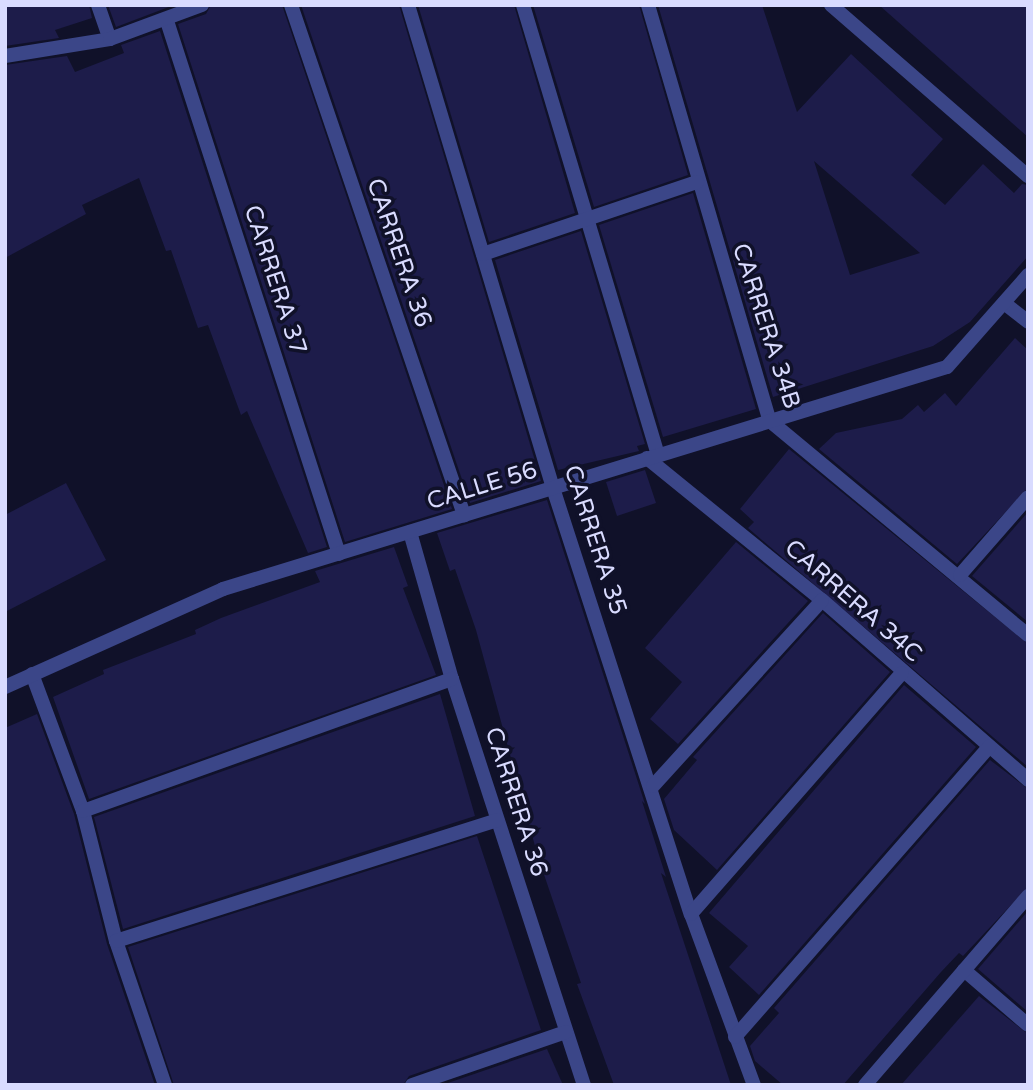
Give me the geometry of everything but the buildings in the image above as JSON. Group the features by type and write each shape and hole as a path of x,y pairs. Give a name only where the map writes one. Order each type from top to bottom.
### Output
{"street":[{"path":"98,5 110,39"},
{"path":"5,56 110,39 167,21 202,5"},
{"name":"CARRERA 36","path":"291,5 464,515"},
{"name":"CARRERA 35","path":"408,5 553,488 653,786 691,914 754,1085"},
{"path":"523,5 653,457"},
{"name":"CARRERA 34B","path":"648,5 697,182 770,421 960,575 1028,635"},
{"path":"831,5 848,11 1028,176"},
{"name":"CARRERA 37","path":"167,21 339,554"},
{"path":"483,254 697,182"},
{"name":"CALLE 56","path":"5,687 223,589 947,367 1028,275"},
{"path":"1004,303 1028,322"},
{"name":"CARRERA 34C","path":"653,457 1028,779"},
{"path":"960,575 1028,497"},
{"name":"CARRERA 36","path":"410,532 452,679 584,1085"},
{"path":"653,786 822,600"},
{"path":"691,914 902,673"},
{"path":"32,674 83,811 116,941 165,1085"},
{"path":"83,811 452,679"},
{"path":"735,1037 989,747"},
{"path":"116,941 498,820"},
{"path":"868,1083 1028,895"},
{"path":"964,970 1028,1025"},
{"path":"412,1085 566,1032"}]}
